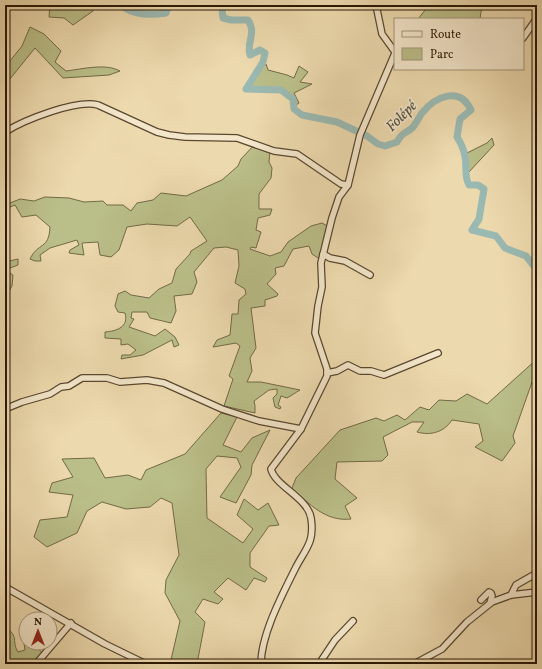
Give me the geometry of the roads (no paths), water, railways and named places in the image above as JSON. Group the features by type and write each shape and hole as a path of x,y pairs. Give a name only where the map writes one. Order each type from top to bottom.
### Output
{"street":[{"path":"376,5 382,34 394,51"},
{"path":"524,37 537,18"},
{"path":"262,664 262,651 267,634 284,591 311,542 311,517 307,507 277,478 271,469 301,429 325,382 328,373 315,333 322,287 321,263 339,197 348,185 360,132 394,54"},
{"path":"5,132 42,114 90,104 116,113 157,132 169,135 185,137 238,138 274,151 297,154 341,184 348,185"},
{"path":"323,254 330,258 352,264 370,275"},
{"path":"328,373 337,371 348,365 360,372 371,371 384,375 438,353"},
{"path":"5,409 22,402 50,394 61,387 69,386 82,378 107,378 120,382 147,380 164,383 222,408 259,421 301,429"},
{"path":"511,595 516,585 537,573"},
{"path":"5,587 24,599 146,664"},
{"path":"481,600 489,592 492,596 490,603"},
{"path":"414,664 442,649 490,603 511,595 537,592"},
{"path":"473,609 480,612"},
{"path":"319,664 335,640 353,621"},
{"path":"36,664 71,624"}],"waterway":[{"name":"Folépé","path":"125,5 125,8 134,12 150,14 166,13 169,5"},
{"name":"Folépé","path":"225,5 222,9 223,18 231,20 248,20 251,25 252,34 249,46 250,55 260,50 265,53 263,62 246,89 281,90 293,99 294,109 302,115 337,122 367,136 378,144 385,146 397,142 402,135 413,126 422,113 434,102 448,96 461,98 471,110 460,119 457,137 464,151 467,182 469,185 478,185 484,189 479,219 472,230 496,236 505,248 526,256 537,270"}]}
